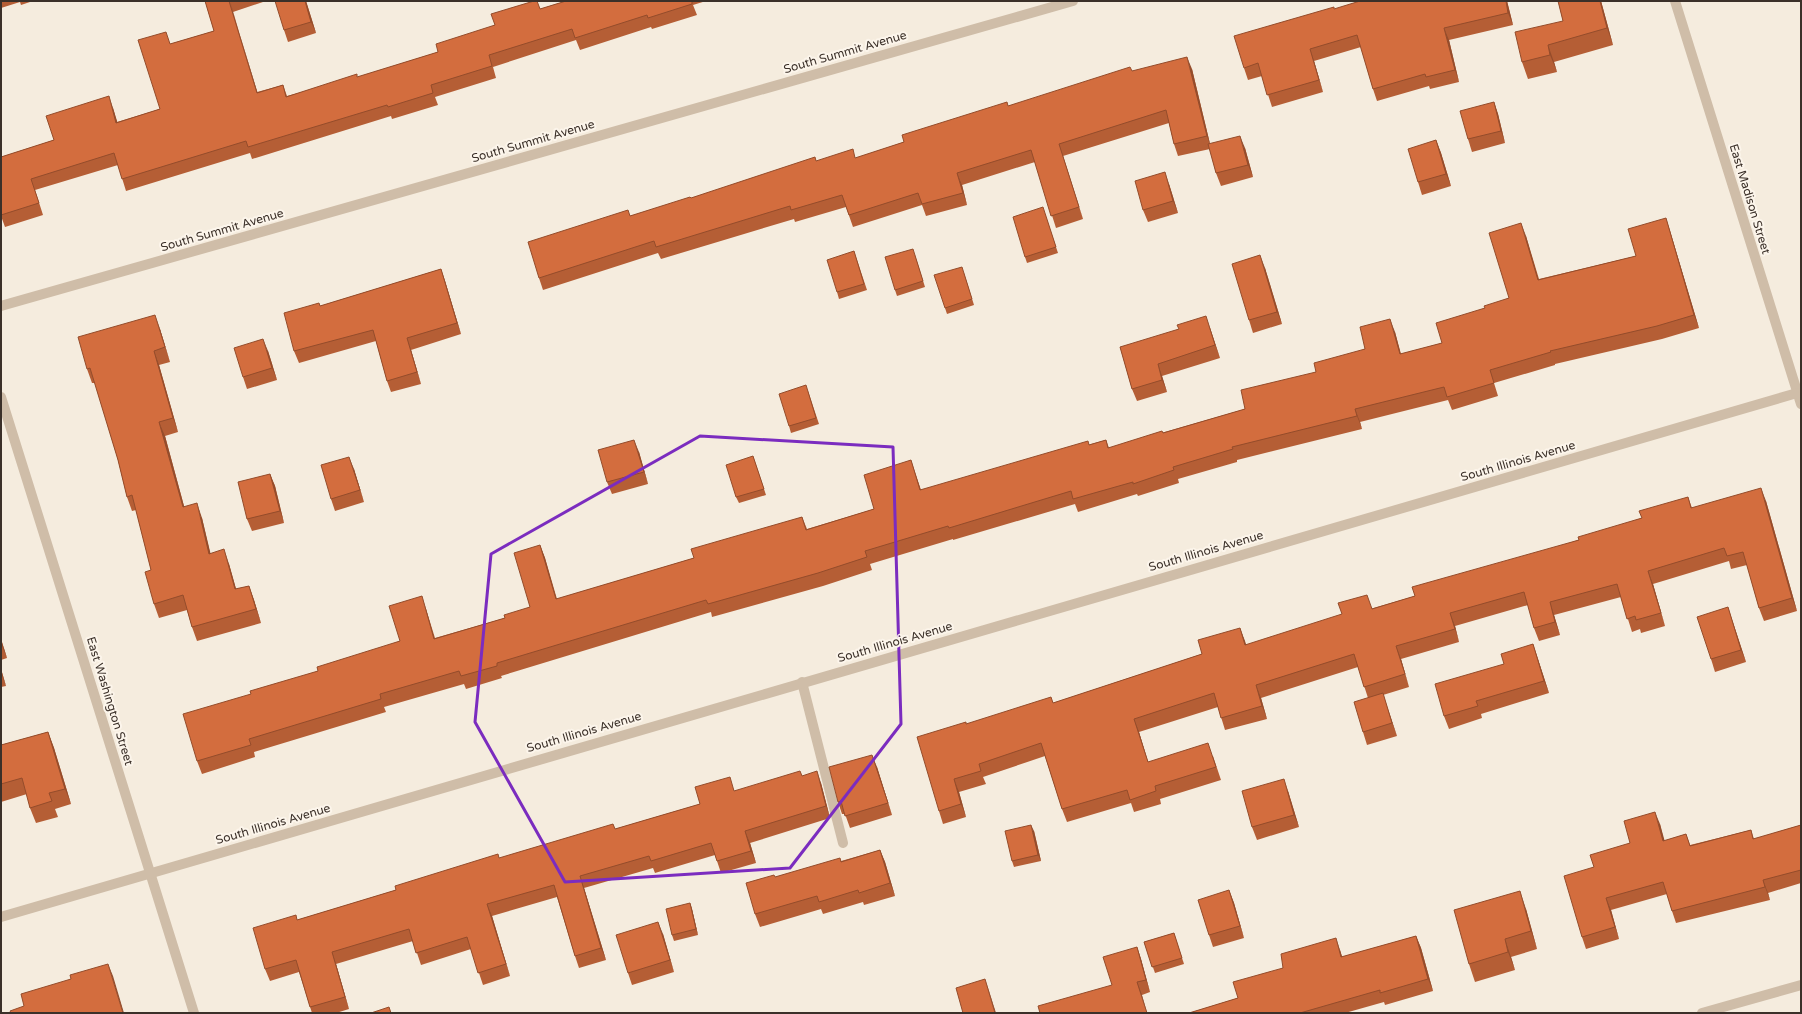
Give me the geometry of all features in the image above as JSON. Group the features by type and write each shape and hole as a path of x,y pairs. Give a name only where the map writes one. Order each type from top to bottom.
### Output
{"street":[{"name":"South Summit Avenue","path":"1,306 1073,1"},
{"name":"East Madison Street","path":"1675,1 1801,404"},
{"name":"South Illinois Avenue","path":"1,917 802,682 1797,393"},
{"name":"East Washington Street","path":"1,397 194,1013"},
{"path":"802,682 844,842"},
{"path":"1702,1013 1801,984"}],"highlighted area":[{"path":"700,436 893,447 901,724 790,868 565,882 475,722 491,554"}],"building":[{"path":"205,1 229,1 257,93 283,85 286,97 357,74 357,77 438,52 436,44 495,25 491,14 534,1 537,1 540,9 566,1 692,1 692,4 648,18 647,15 575,38 572,29 489,55 492,66 431,85 433,93 388,107 387,105 248,147 246,141 122,179 114,153 31,179 39,203 1,215 1,157 54,140 46,116 109,96 116,123 160,109 138,40 166,32 170,44 214,31"},
{"path":"275,1 305,1 311,22 284,30"},
{"path":"1360,1 1506,1 1508,13 1444,28 1455,70 1426,77 1425,74 1373,89 1357,35 1310,49 1319,80 1267,95 1258,63 1244,68 1234,36"},
{"path":"1558,1 1600,1 1607,28 1548,45 1550,55 1522,62 1515,32 1563,21"},
{"path":"1187,57 1207,136 1174,144 1166,110 1059,144 1079,207 1051,216 1031,150 957,173 963,193 922,204 918,193 849,215 842,195 791,210 790,206 656,247 654,241 539,278 528,242 628,210 630,216 690,197 691,198 815,157 816,161 853,149 855,158 904,142 902,135 1007,102 1008,106 1130,67 1132,71"},
{"path":"1494,102 1501,131 1468,139 1460,111"},
{"path":"1240,136 1248,165 1216,173 1208,144"},
{"path":"1436,140 1446,174 1418,182 1408,149"},
{"path":"1165,172 1173,201 1143,210 1135,181"},
{"path":"1043,207 1056,247 1025,257 1013,217"},
{"path":"1666,218 1694,315 1657,326 1550,351 1551,352 1490,370 1494,383 1447,397 1444,387 1355,409 1357,416 1232,447 1233,449 1173,467 1174,470 1133,484 1133,482 1073,499 1071,491 949,528 948,526 865,551 867,557 818,573 708,604 706,600 497,663 497,666 461,676 459,671 380,694 381,699 249,739 251,745 197,761 183,714 251,694 250,691 318,671 317,667 400,641 389,606 422,596 434,639 505,618 504,615 530,607 514,553 540,545 556,599 694,558 691,549 802,517 806,530 874,509 864,475 911,460 920,490 1088,441 1089,445 1106,440 1108,448 1162,431 1163,433 1245,409 1241,390 1316,372 1314,363 1365,349 1360,327 1390,319 1400,354 1442,343 1436,323 1485,308 1484,306 1509,298 1489,233 1521,223 1538,280 1636,256 1628,229"},
{"path":"913,249 923,281 895,290 885,257"},
{"path":"854,251 864,284 837,292 827,260"},
{"path":"1260,255 1277,312 1249,320 1232,264"},
{"path":"962,267 972,299 945,308 934,275"},
{"path":"441,269 457,323 407,338 417,372 387,381 373,330 294,351 284,313 319,303 320,306"},
{"path":"155,315 165,347 154,351 173,418 159,422 183,507 197,503 209,554 224,549 235,589 249,586 256,609 192,627 183,595 154,604 145,572 151,570 132,495 127,497 118,460 90,368 87,369 78,337"},
{"path":"1206,316 1215,345 1158,364 1162,380 1132,389 1120,347 1179,329 1177,325"},
{"path":"263,339 272,368 243,377 234,348"},
{"path":"806,385 816,418 789,426 779,394"},
{"path":"634,440 644,472 607,482 598,450"},
{"path":"753,456 764,489 736,497 726,465"},
{"path":"349,457 360,490 331,499 321,465"},
{"path":"270,474 280,511 247,519 238,482"},
{"path":"1761,488 1792,598 1759,608 1743,552 1727,556 1724,548 1648,571 1661,613 1636,620 1635,616 1627,619 1617,584 1550,602 1555,622 1534,628 1524,592 1450,613 1455,629 1396,646 1405,674 1364,687 1354,654 1256,685 1262,706 1221,718 1214,693 1134,719 1148,762 1208,743 1216,767 1155,786 1156,791 1130,800 1127,790 1062,809 1041,743 979,764 981,771 954,779 961,804 939,811 917,737 966,722 966,724 1051,697 1053,703 1202,654 1198,640 1240,628 1245,645 1342,614 1338,603 1367,595 1372,609 1415,596 1412,587 1579,540 1578,537 1642,518 1639,511 1688,497 1691,508"},
{"path":"1728,607 1741,650 1711,659 1697,617"},
{"path":"1533,644 1544,681 1476,701 1478,706 1444,716 1435,684 1504,664 1501,654"},
{"path":"1383,693 1392,723 1363,732 1354,702"},
{"path":"48,732 65,789 49,793 52,801 30,808 22,778 1,784 1,745"},
{"path":"872,755 888,803 845,816 841,801 838,802 829,767"},
{"path":"800,771 802,776 817,771 826,806 745,831 751,851 717,861 711,843 651,861 649,856 580,876 601,948 575,956 554,885 487,904 506,964 478,973 467,937 416,953 409,929 332,952 345,997 310,1007 296,960 265,969 253,928 296,915 297,920 396,890 395,886 498,854 499,858 613,824 615,829 700,804 695,787 730,777 734,791"},
{"path":"1284,779 1294,815 1252,827 1242,791"},
{"path":"1655,812 1663,841 1686,834 1690,846 1751,830 1753,839 1801,825 1801,870 1763,880 1765,887 1672,911 1663,882 1606,898 1615,927 1582,937 1564,876 1594,867 1590,855 1630,843 1624,821"},
{"path":"1031,825 1038,855 1012,861 1005,831"},
{"path":"880,850 890,883 859,893 858,890 819,902 817,896 755,914 746,883 774,875 775,877 840,858 841,862"},
{"path":"1229,890 1240,926 1209,935 1198,900"},
{"path":"1520,891 1531,931 1505,939 1508,952 1469,964 1454,910"},
{"path":"690,903 696,929 672,935 666,909"},
{"path":"658,922 670,960 628,973 616,935"},
{"path":"1174,933 1182,958 1152,967 1144,942"},
{"path":"1416,936 1428,979 1380,993 1380,990 1300,1013 1189,1013 1238,998 1233,982 1283,968 1281,954 1336,938 1341,957"},
{"path":"1137,947 1146,980 1137,982 1147,1013 1040,1013 1038,1006 1112,985 1103,957"},
{"path":"108,964 123,1013 11,1013 10,1011 24,1006 21,994 71,979 70,975"},
{"path":"985,979 995,1013 963,1013 956,988"},
{"path":"389,1007 391,1013 371,1013"}]}
